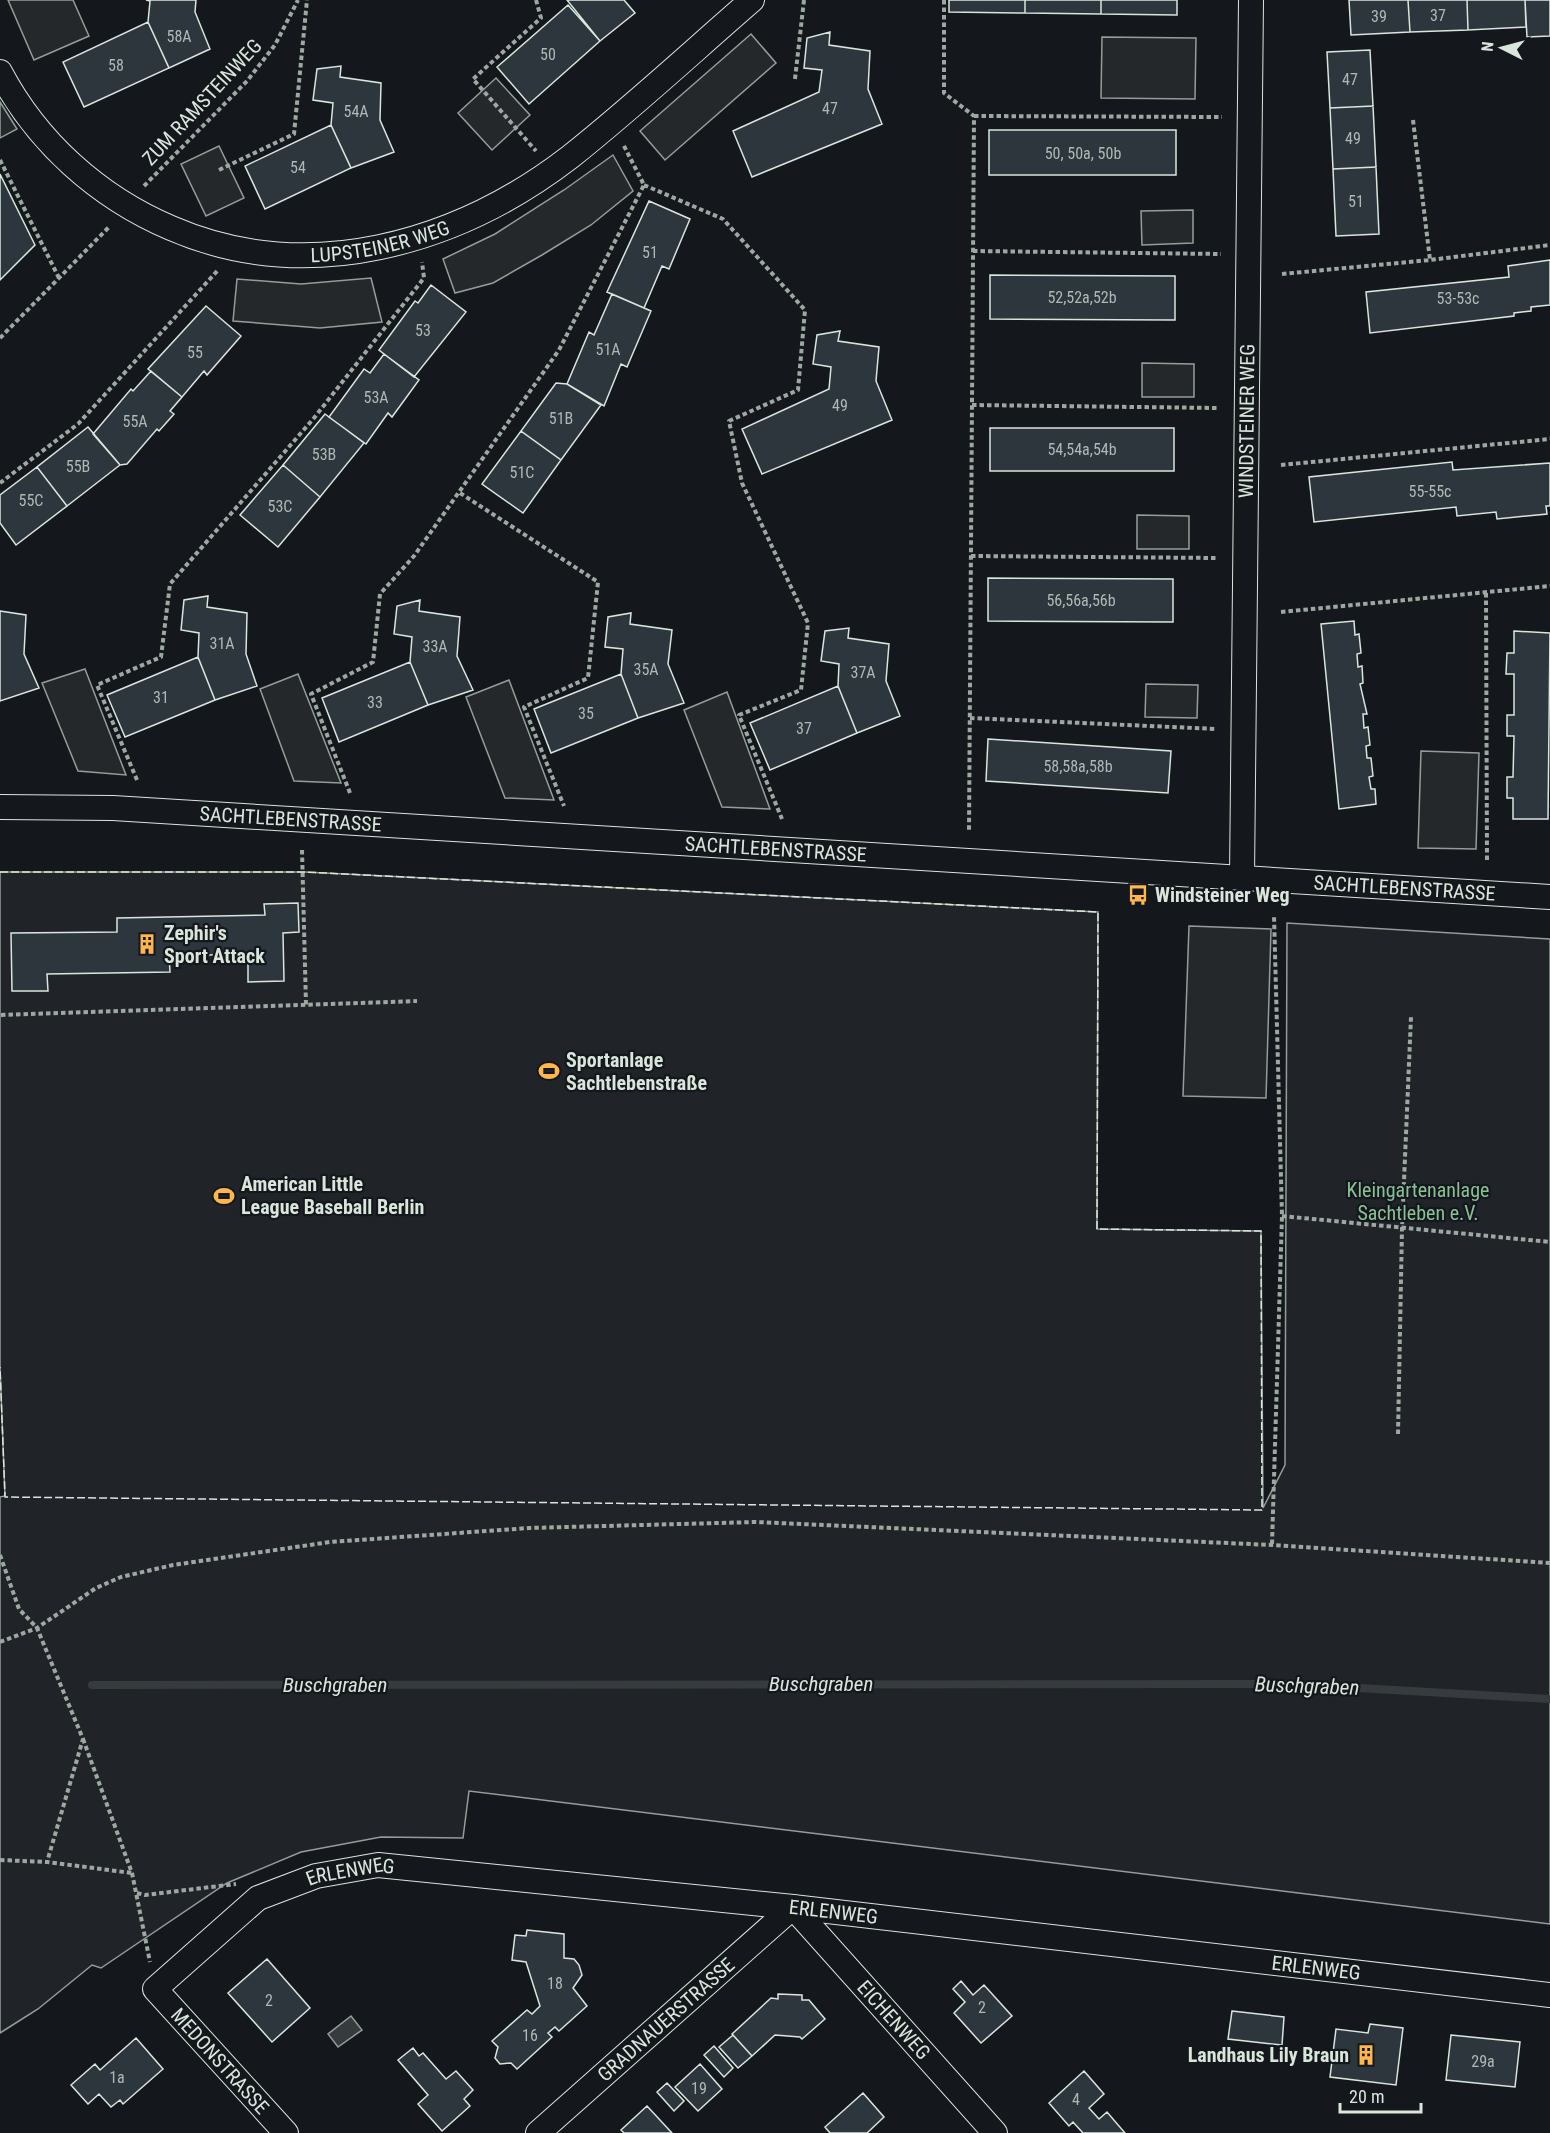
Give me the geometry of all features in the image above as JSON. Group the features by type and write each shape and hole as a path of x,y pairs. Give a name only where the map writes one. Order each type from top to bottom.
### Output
{"street":[{"name":"LUPSTEINER WEG","path":"0,72 30,120 56,151 79,171 139,212 177,231 240,250 270,255 329,256 379,249 433,232 496,204 532,183 569,157 753,0"},
{"name":"WINDSTEINER WEG","path":"1242,877 1251,0"},
{"name":"SACHTLEBENSTRASSE","path":"0,807 113,808 1550,897"},
{"name":"ERLENWEG","path":"155,1989 258,1898 316,1876 378,1865 794,1907 1550,1995"},
{"name":"GRADNAUERSTRASSE","path":"538,2133 794,1907"},
{"name":"EICHENWEG","path":"794,1907 995,2133"},
{"name":"MEDONSTRASSE","path":"155,1989 286,2133"}],"path":[{"name":"ZUM RAMSTEINWEG","path":"141,189 247,81 275,45 298,0"},
{"path":"219,170 294,134 307,0"},
{"path":"536,0 540,18 473,79 539,154"},
{"path":"795,79 804,0"},
{"path":"944,0 944,93 974,116 1222,117"},
{"path":"969,830 974,116"},
{"path":"1413,120 1430,260"},
{"path":"620,139 644,185 723,219 805,310 798,390 729,421 742,483 808,623 801,690 739,715 782,819"},
{"path":"0,160 59,278"},
{"path":"351,793 311,694 373,662 380,594 414,556 460,494 559,350 644,185"},
{"path":"0,338 109,227"},
{"path":"1282,274 1430,260 1550,245"},
{"path":"973,251 1221,254"},
{"path":"137,780 98,685 161,657 170,584 314,418 424,278 422,261"},
{"path":"0,483 78,424 220,269"},
{"path":"972,405 1220,408"},
{"path":"1281,465 1550,439"},
{"path":"460,494 598,582 588,678 524,707 564,806"},
{"path":"971,556 1218,558"},
{"path":"1281,612 1550,586"},
{"path":"1486,593 1487,862"},
{"path":"970,718 1217,729"},
{"path":"302,850 306,1005"},
{"path":"1272,1545 1282,1216 1274,915"},
{"path":"1,1016 417,1001"},
{"path":"1398,1434 1402,1228 1411,1017"},
{"path":"1282,1216 1550,1242"},
{"path":"0,1642 37,1628 96,1588 121,1577 172,1565 330,1542 529,1528 756,1522 1272,1545 1550,1563"},
{"path":"0,1555 19,1609 37,1628 83,1739 132,1873 155,1989"},
{"path":"47,1862 83,1739"},
{"path":"0,1860 47,1862 132,1873"},
{"path":"136,1892 145,1895 234,1883 258,1898"}],"green space":[{"name":"Kleingartenanlage Sachtleben e.V.","path":"0,872 305,872 1098,912 1097,1229 1261,1231 1263,1508 1285,1465 1287,923 1550,939 1550,1924 469,1791 463,1838 381,1837 301,1852 227,1883 101,1968 92,1965 38,2009 0,2033 0,1497 5,1496 0,1367"}],"shaded area":[{"path":"8,0 73,0 89,36 34,60"},
{"path":"751,34 776,63 665,160 640,131"},
{"path":"1102,37 1196,38 1195,99 1101,98"},
{"path":"496,78 530,115 492,150 458,113"},
{"path":"0,102 17,129 0,138"},
{"path":"219,146 244,198 206,216 181,164"},
{"path":"613,155 633,191 591,225 542,255 493,283 455,293 443,259 495,234 564,190"},
{"path":"1193,210 1193,243 1142,245 1141,211"},
{"path":"371,278 382,322 320,328 233,321 237,279 301,284"},
{"path":"1142,363 1194,364 1194,397 1142,397"},
{"path":"1137,515 1189,516 1189,549 1137,549"},
{"path":"85,669 126,775 78,771 42,683"},
{"path":"298,674 341,783 294,781 260,689"},
{"path":"509,680 554,800 505,798 466,697"},
{"path":"1146,684 1198,685 1197,718 1145,717"},
{"path":"727,692 770,809 722,807 684,710"},
{"path":"1421,751 1479,753 1476,849 1418,848"},
{"path":"1189,926 1271,929 1266,1098 1183,1096"},
{"path":"351,2016 362,2030 338,2047 328,2034"}],"building":[{"path":"146,0 196,0 195,12 210,49 169,68 148,22 150,1"},
{"path":"567,0 624,0 635,13 600,41"},
{"path":"949,0 1025,0 1025,13 949,12"},
{"path":"1025,0 1101,0 1101,14 1025,13"},
{"path":"1101,0 1177,0 1177,15 1101,14"},
{"path":"1349,0 1408,0 1410,32 1351,35"},
{"path":"1408,0 1467,0 1468,30 1410,32"},
{"path":"1467,0 1525,0 1526,27 1468,30"},
{"path":"1525,0 1550,0 1550,36 1527,37"},
{"path":"568,5 600,41 529,104 497,67"},
{"path":"148,22 169,68 84,107 63,62"},
{"path":"830,32 829,45 870,51 868,89 882,124 752,177 733,131 819,92 822,70 804,68 807,38"},
{"path":"1370,50 1373,106 1330,108 1327,52"},
{"path":"341,66 340,77 381,83 380,120 394,152 351,168 331,125 333,103 313,100 317,69"},
{"path":"1373,106 1376,167 1333,169 1330,108"},
{"path":"331,125 351,168 265,209 245,166"},
{"path":"989,130 1176,130 1176,175 989,175"},
{"path":"1376,167 1379,234 1336,236 1333,169"},
{"path":"0,174 35,245 0,280"},
{"path":"649,201 690,219 669,269 662,266 644,308 607,292"},
{"path":"1550,260 1550,305 1531,307 1531,311 1514,313 1514,316 1370,333 1366,292 1509,277 1508,266"},
{"path":"990,275 1175,276 1175,320 990,319"},
{"path":"431,285 466,312 414,377 379,350 415,301 418,303"},
{"path":"612,294 651,311 627,367 621,364 604,406 567,384 589,332 594,335"},
{"path":"206,306 241,336 207,375 204,371 182,397 148,369"},
{"path":"840,331 838,341 879,347 876,381 892,420 762,474 742,429 829,389 831,367 813,364 817,335"},
{"path":"384,354 419,380 392,417 388,413 366,444 329,417 364,369 370,373"},
{"path":"151,371 182,397 170,411 174,414 159,431 157,429 127,464 120,465 93,434 131,389 133,391"},
{"path":"556,383 567,384 601,405 561,460 521,431"},
{"path":"325,414 364,443 320,497 283,465"},
{"path":"88,427 120,465 67,506 37,467"},
{"path":"990,428 1174,428 1174,471 990,471"},
{"path":"521,431 561,460 523,513 482,484"},
{"path":"1452,462 1453,470 1550,463 1550,506 1546,506 1547,514 1497,519 1496,512 1457,516 1456,507 1314,522 1309,477"},
{"path":"283,465 320,497 278,547 240,515"},
{"path":"37,467 67,506 16,545 0,523 0,495"},
{"path":"988,578 1173,579 1173,622 988,621"},
{"path":"208,596 207,607 247,613 246,654 257,686 215,700 198,657 199,633 181,630 184,600"},
{"path":"420,600 419,611 460,617 457,656 473,690 428,705 410,662 412,637 394,634 397,606"},
{"path":"0,611 26,615 24,654 39,688 0,701"},
{"path":"631,613 630,624 672,630 668,664 684,703 638,718 621,674 623,649 605,647 608,617"},
{"path":"1354,621 1355,635 1359,634 1361,653 1357,654 1358,667 1362,666 1363,683 1360,684 1367,714 1363,714 1364,728 1368,727 1370,745 1366,746 1367,758 1371,758 1373,776 1369,777 1371,789 1375,789 1376,804 1339,809 1321,624"},
{"path":"849,628 848,638 889,644 886,681 900,716 857,733 838,686 839,664 821,661 825,631"},
{"path":"1514,631 1550,633 1548,819 1513,819 1513,798 1507,798 1507,777 1513,777 1514,736 1507,736 1507,715 1514,715 1514,674 1506,674 1507,653 1514,653"},
{"path":"198,657 215,700 125,737 107,695"},
{"path":"410,662 428,705 339,742 322,698"},
{"path":"621,674 638,718 551,753 534,709"},
{"path":"838,686 857,733 770,770 750,723"},
{"path":"988,739 1171,751 1168,793 986,781"},
{"name":"Zephir's Sport Attack","path":"298,903 299,932 283,933 284,981 248,982 248,954 169,956 170,972 47,974 48,991 12,991 11,933 117,932 117,918 265,915 264,904"},
{"path":"527,1930 564,1934 564,1958 574,1959 582,1975 573,1988 587,2006 559,2031 555,2027 548,2033 552,2037 517,2069 511,2063 500,2064 495,2058 498,2047 492,2041 527,2010 532,2014 540,2006 526,1962 512,1960 515,1935 526,1936"},
{"path":"267,1959 310,2008 272,2042 228,1993"},
{"path":"961,1981 973,1995 984,1985 1012,2016 981,2043 954,2013 965,2002 953,1989"},
{"path":"778,1994 802,1995 802,2000 809,2000 825,2019 802,2039 775,2035 752,2056 732,2034 771,1998 778,1999"},
{"path":"1232,2011 1284,2017 1282,2045 1228,2039"},
{"name":"Landhaus Lily Braun","path":"1370,2024 1403,2028 1396,2085 1330,2077 1336,2029 1368,2033"},
{"path":"733,2035 752,2056 738,2068 719,2047"},
{"path":"1451,2035 1520,2042 1515,2087 1446,2080"},
{"path":"136,2038 163,2069 123,2104 120,2100 111,2107 99,2094 88,2104 71,2085 95,2064 100,2070"},
{"path":"714,2046 733,2068 724,2077 704,2055"},
{"path":"413,2048 419,2056 423,2053 446,2079 456,2071 473,2090 464,2099 470,2106 442,2131 418,2104 428,2095 398,2060"},
{"path":"700,2064 722,2089 698,2111 675,2087"},
{"path":"1084,2071 1104,2094 1089,2108 1099,2119 1107,2112 1125,2133 1083,2133 1073,2122 1069,2126 1049,2103"},
{"path":"667,2083 684,2101 674,2111 657,2092"},
{"path":"863,2093 884,2117 867,2133 830,2133 825,2127"},
{"path":"647,2106 672,2133 624,2133 621,2130"}],"waterway":[{"name":"Buschgraben","path":"92,1685 1289,1684 1550,1699"}],"fence":[{"path":"0,872 305,872 1098,912 1097,1229 1261,1231 1262,1510 5,1497 0,1367"}],"place":[{"name":"Windsteiner Weg","path":"1138,895"},
{"name":"Zephir's Sport Attack","path":"147,944"},
{"name":"Sportanlage Sachtlebenstraße","path":"549,1071"},
{"name":"American Little League Baseball Berlin","path":"224,1196"},
{"name":"Landhaus Lily Braun","path":"1366,2055"}]}
